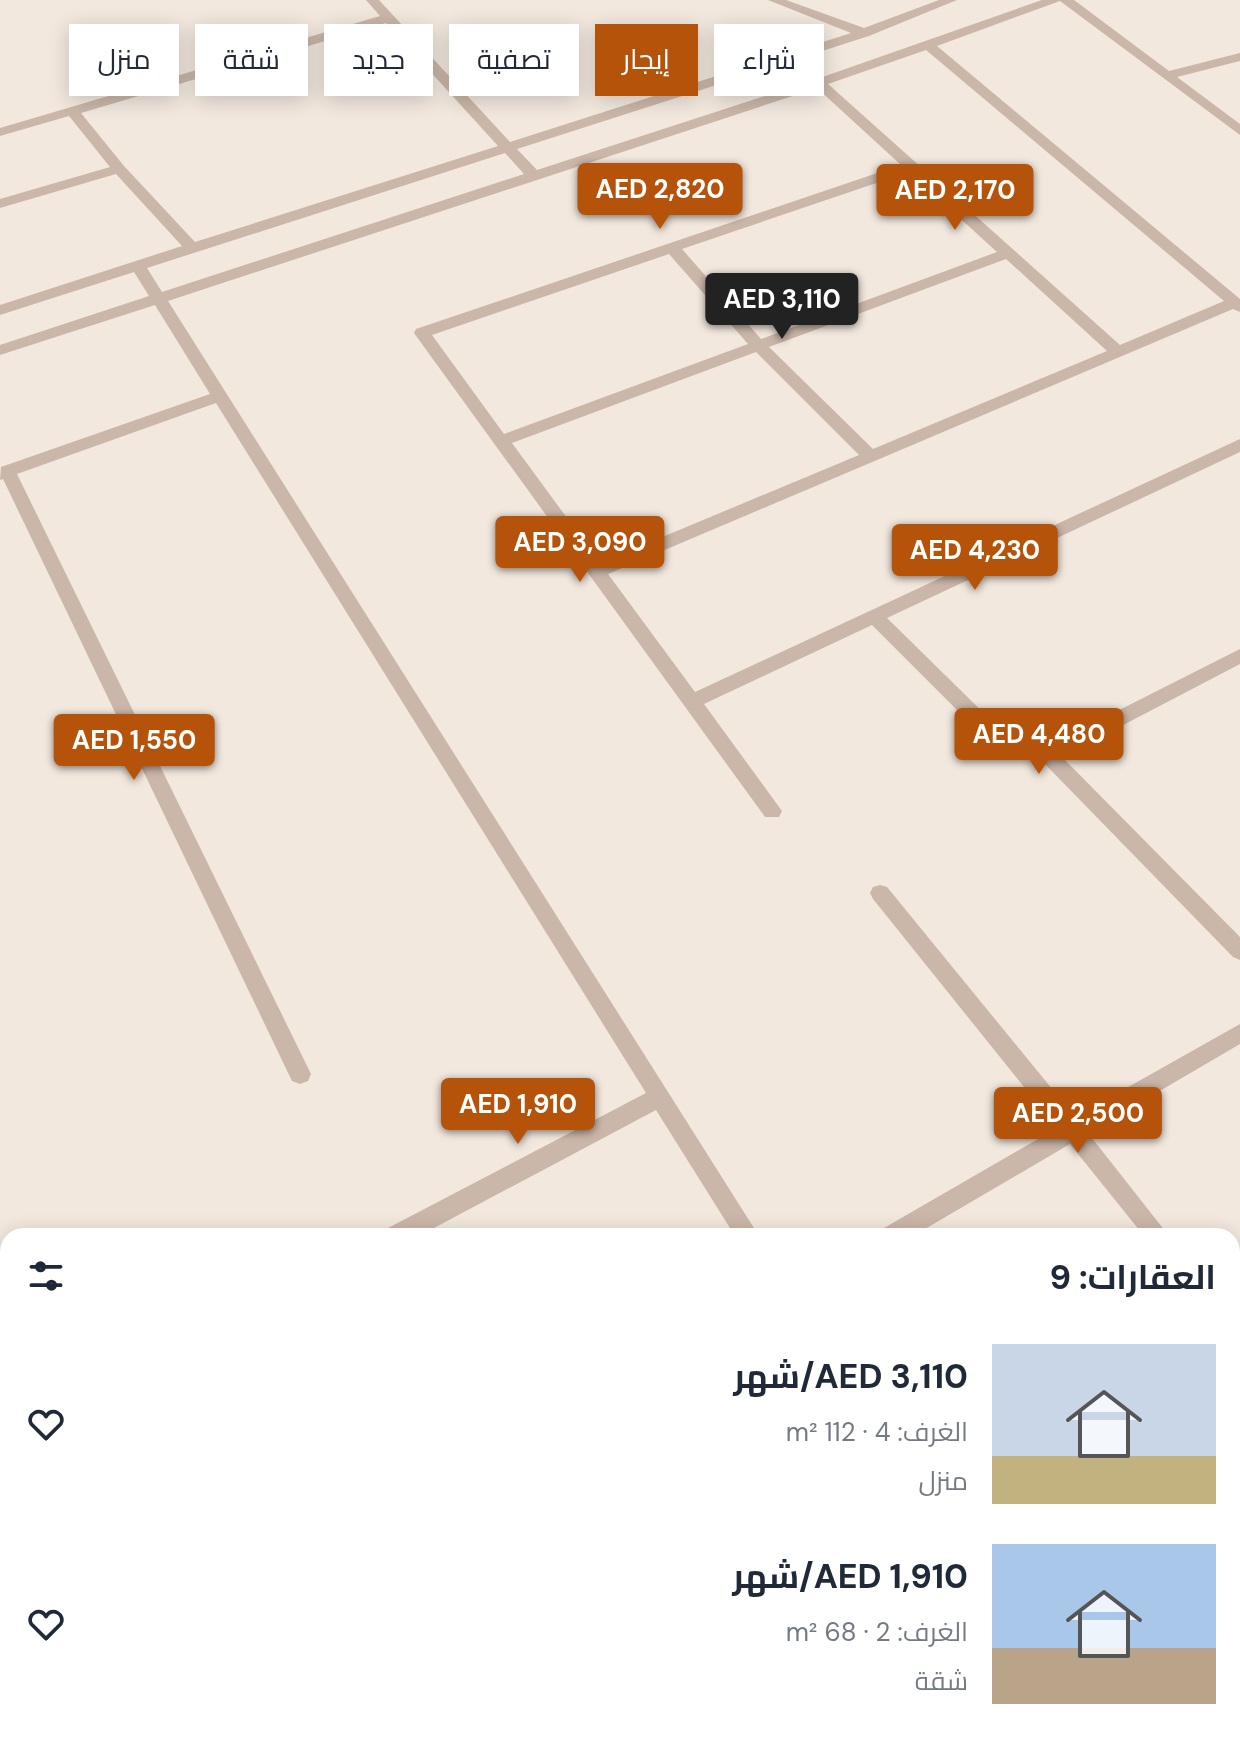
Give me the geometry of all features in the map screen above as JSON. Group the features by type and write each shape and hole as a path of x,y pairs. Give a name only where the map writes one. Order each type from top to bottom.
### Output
{"street":[{"path":"372,0 534,176"},
{"path":"774,0 864,33"},
{"path":"0,310 864,33 951,0"},
{"path":"824,81 1054,0"},
{"path":"1066,0 1240,131"},
{"path":"0,132 388,18"},
{"path":"597,572 1118,352 1237,305 928,45"},
{"path":"1167,76 1240,57"},
{"path":"824,88 1118,352"},
{"path":"0,350 779,96"},
{"path":"72,111 119,169 192,248"},
{"path":"772,811 422,333 911,166"},
{"path":"0,204 119,169"},
{"path":"672,248 758,345 870,456"},
{"path":"501,441 1008,253"},
{"path":"138,266 743,1228"},
{"path":"220,396 4,473 300,1074"},
{"path":"692,702 1240,445"},
{"path":"874,616 992,733 1011,745 1048,755 1240,951"},
{"path":"1048,755 1240,656"},
{"path":"880,893 1152,1228"},
{"path":"906,1228 1240,1033"},
{"path":"411,1228 660,1097"}]}
